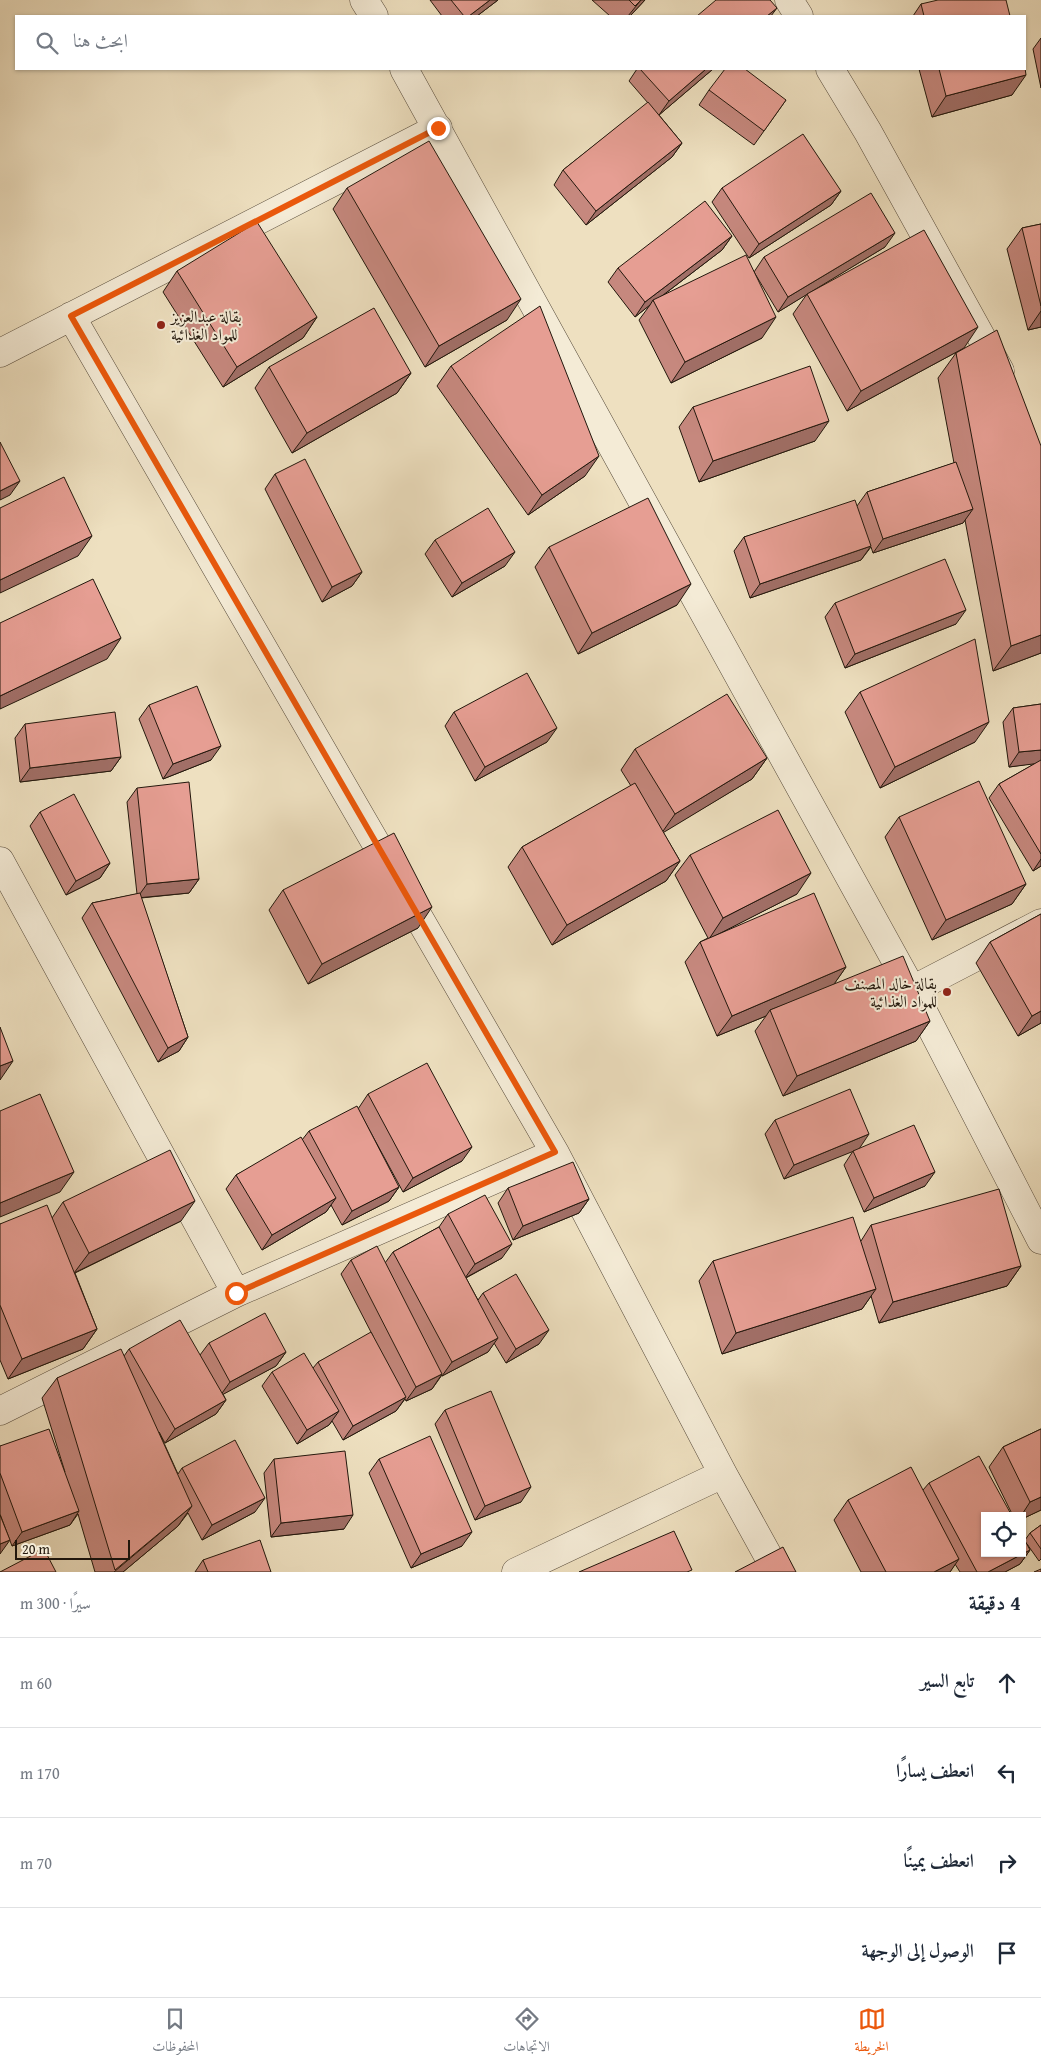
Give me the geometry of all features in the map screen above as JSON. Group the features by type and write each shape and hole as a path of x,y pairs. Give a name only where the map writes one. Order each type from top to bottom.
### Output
{"street":[{"path":"364,0 373,15"},
{"path":"790,0 798,15"},
{"path":"405,70 912,990 1041,1240"},
{"path":"831,70 873,140 1012,392"},
{"path":"0,353 438,128"},
{"path":"71,316 555,1152 723,1474 777,1572"},
{"path":"0,861 236,1293"},
{"path":"912,990 1041,923"},
{"path":"0,1411 236,1293 555,1152"},
{"path":"516,1572 723,1474"}],"building":[{"path":"451,0 490,0 470,15 463,15"},
{"path":"629,0 641,0 635,6"},
{"path":"716,0 770,0 777,8 768,15 698,15"},
{"path":"938,0 1006,0 1010,15 924,15 921,4"},
{"path":"641,70 705,70 669,101"},
{"path":"724,70 746,70 786,100 764,131 709,90"},
{"path":"939,70 1025,70 1026,75 946,96"},
{"path":"648,102 682,143 596,211 563,170"},
{"path":"803,134 841,191 759,244 722,188"},
{"path":"429,141 521,299 439,346 347,188"},
{"path":"871,193 895,233 788,297 764,257"},
{"path":"705,201 732,236 645,302 618,268"},
{"path":"257,222 317,317 237,367 177,271"},
{"path":"1041,224 1041,306 1022,228"},
{"path":"924,230 978,327 861,391 807,294"},
{"path":"746,255 776,317 685,362 653,300"},
{"path":"540,306 599,456 542,495 451,366"},
{"path":"374,308 411,373 307,433 269,367"},
{"path":"997,330 1041,446 1041,635 1011,646 956,353"},
{"path":"810,366 829,421 713,461 693,407"},
{"path":"0,442 20,481 0,491"},
{"path":"305,459 362,572 332,587 275,474"},
{"path":"956,462 973,509 883,539 867,492"},
{"path":"64,477 92,536 0,580 0,508"},
{"path":"648,498 691,584 592,633 549,547"},
{"path":"855,500 871,546 760,584 744,537"},
{"path":"488,508 515,552 462,583 435,540"},
{"path":"945,559 966,610 855,654 835,603"},
{"path":"93,579 121,638 0,696 0,623"},
{"path":"975,639 989,722 895,767 860,692"},
{"path":"527,673 557,728 485,767 454,712"},
{"path":"197,686 221,746 173,764 149,705"},
{"path":"727,694 767,758 675,814 635,749"},
{"path":"1041,704 1041,750 1019,752 1013,708"},
{"path":"115,712 121,757 30,768 25,724"},
{"path":"1041,760 1041,854 999,784"},
{"path":"979,781 1026,884 946,920 899,817"},
{"path":"189,782 199,879 147,884 137,788"},
{"path":"635,783 680,861 567,925 522,847"},
{"path":"74,794 110,863 76,881 40,812"},
{"path":"778,810 811,873 723,918 690,855"},
{"path":"394,833 432,907 322,964 283,890"},
{"path":"140,893 188,1037 168,1048 92,903"},
{"path":"814,893 846,967 732,1016 700,942"},
{"path":"1041,914 1041,1011 1032,1016 990,942"},
{"path":"903,956 930,1021 797,1076 770,1010"},
{"path":"0,1027 13,1061 0,1066"},
{"path":"427,1063 472,1147 413,1178 368,1094"},
{"path":"850,1089 869,1134 794,1165 775,1120"},
{"path":"40,1094 74,1172 0,1203 0,1111"},
{"path":"357,1106 399,1187 352,1211 309,1131"},
{"path":"914,1125 935,1172 874,1198 853,1151"},
{"path":"301,1137 336,1198 272,1235 236,1175"},
{"path":"170,1150 195,1201 89,1253 63,1202"},
{"path":"573,1162 589,1199 523,1226 508,1188"},
{"path":"999,1189 1021,1266 893,1302 871,1225"},
{"path":"485,1195 512,1244 475,1264 448,1214"},
{"path":"47,1205 97,1329 22,1359 0,1305 0,1224"},
{"path":"853,1217 876,1289 736,1333 713,1261"},
{"path":"439,1227 498,1338 452,1362 393,1252"},
{"path":"377,1246 442,1374 416,1387 351,1260"},
{"path":"516,1274 549,1330 516,1349 483,1293"},
{"path":"265,1313 286,1352 230,1382 209,1343"},
{"path":"180,1320 226,1400 175,1429 129,1349"},
{"path":"371,1332 406,1397 353,1426 318,1362"},
{"path":"121,1349 192,1506 115,1570 57,1378"},
{"path":"304,1353 339,1411 307,1430 272,1372"},
{"path":"491,1391 531,1487 485,1506 445,1410"},
{"path":"49,1429 79,1511 22,1532 0,1473 0,1446"},
{"path":"1041,1429 1041,1497 1030,1502 1003,1447"},
{"path":"430,1436 472,1532 421,1554 379,1459"},
{"path":"235,1440 265,1498 212,1525 182,1468"},
{"path":"345,1451 353,1515 281,1523 274,1459"},
{"path":"979,1456 1010,1512 981,1512 981,1557 1017,1557 988,1572 977,1572 929,1483"},
{"path":"911,1467 959,1559 934,1572 886,1572 848,1500"},
{"path":"0,1515 10,1540 0,1544"},
{"path":"1041,1525 1041,1549 1030,1533"},
{"path":"674,1531 692,1570 687,1572 579,1572"},
{"path":"260,1540 271,1572 208,1572 203,1560"},
{"path":"1026,1542 1030,1550 1026,1552"},
{"path":"783,1547 796,1572 735,1572"},
{"path":"44,1549 56,1572 0,1572"}],"place":[{"name":"بقالة عبدالعزيز للمواد الغذائية","path":"161,325"},
{"name":"بقالة خالد المصنف للمواد الغذائية","path":"947,992"}],"route":[{"path":"236,1293 555,1152 71,316 438,128"}]}
